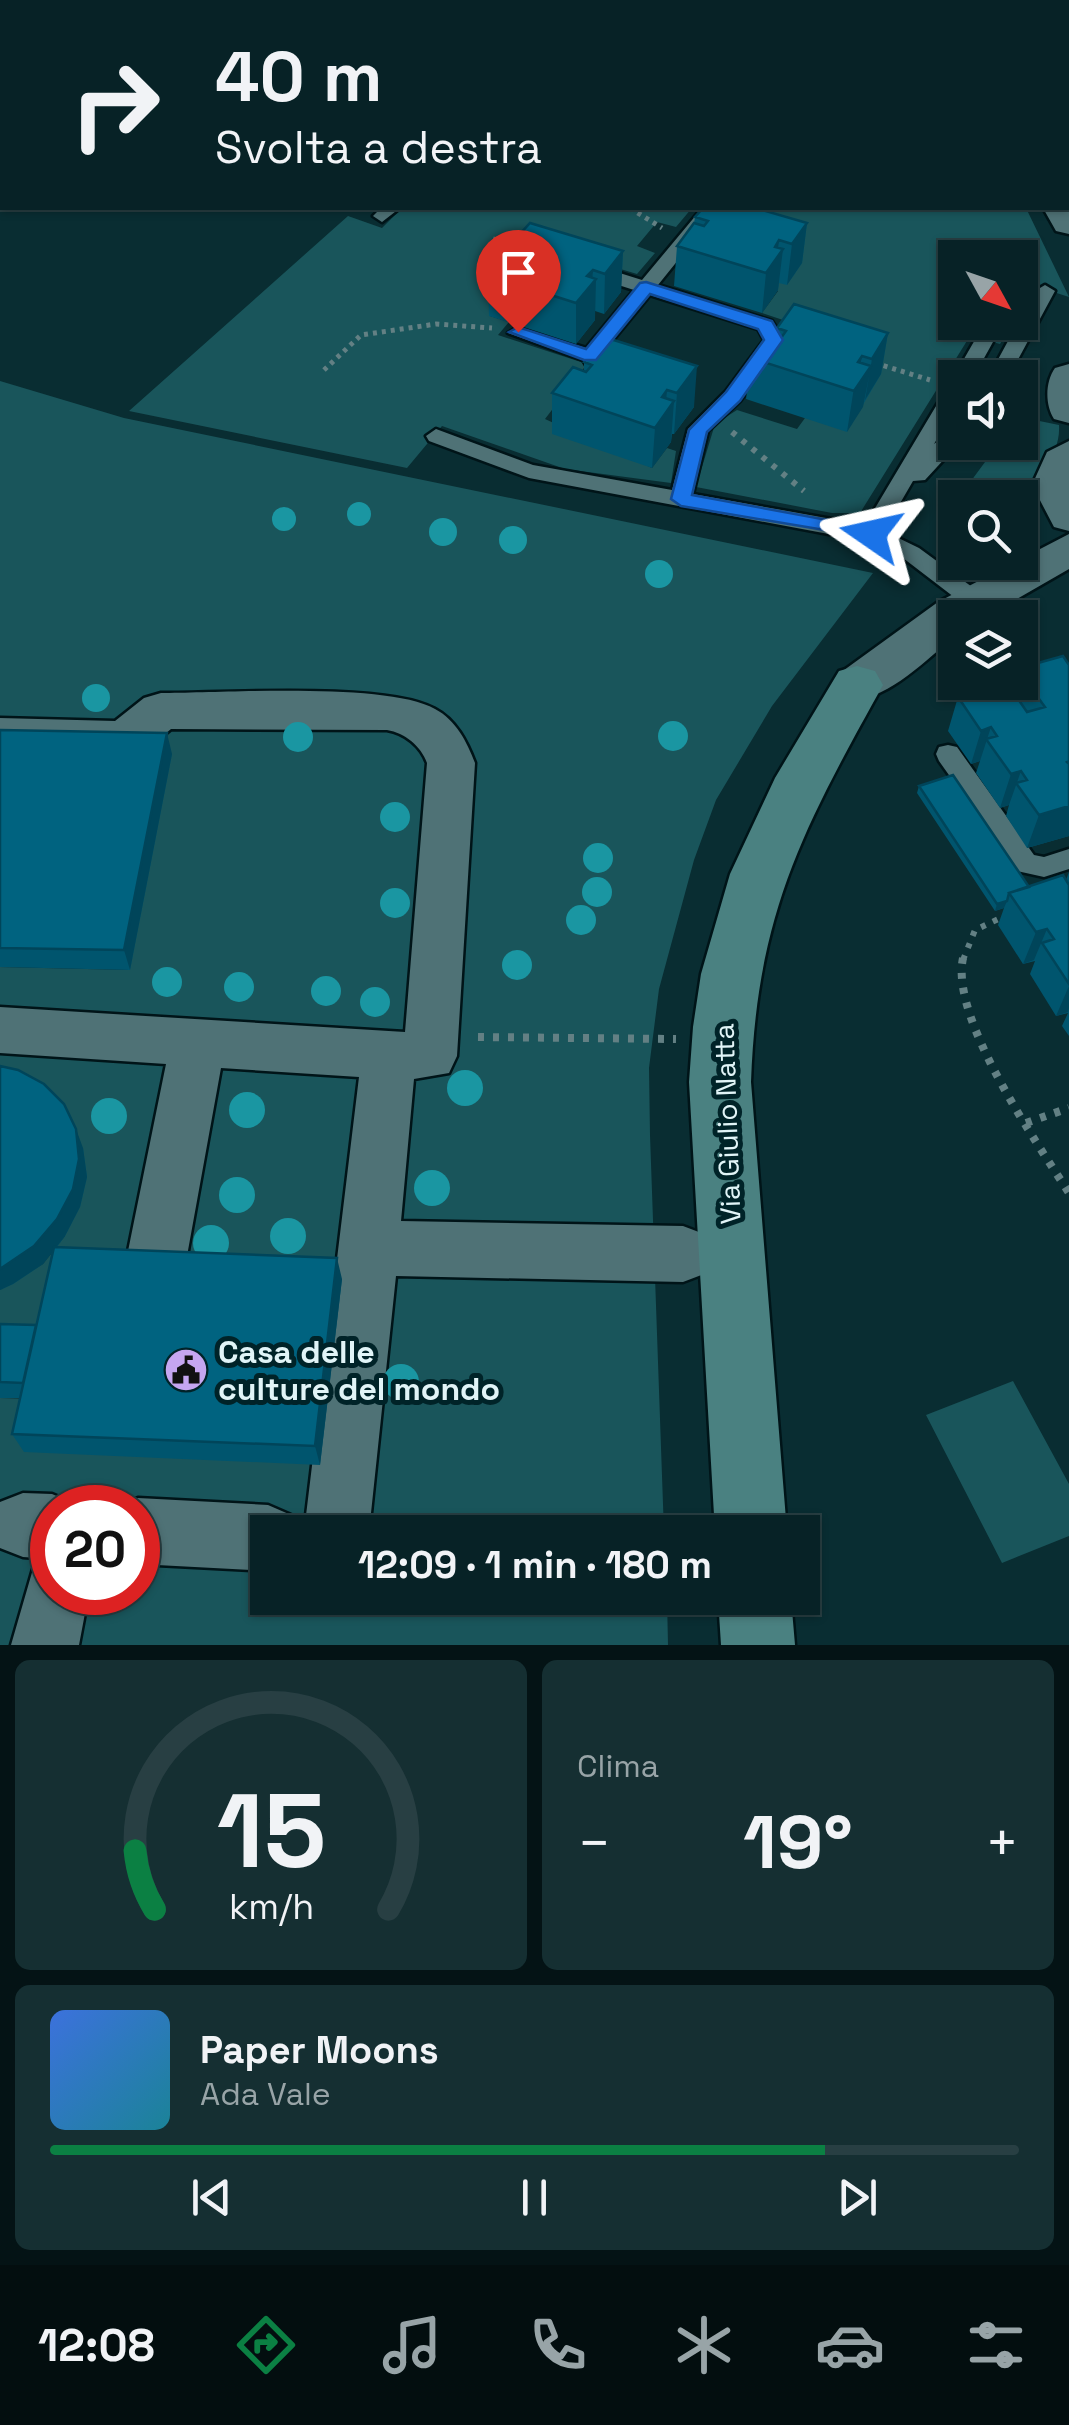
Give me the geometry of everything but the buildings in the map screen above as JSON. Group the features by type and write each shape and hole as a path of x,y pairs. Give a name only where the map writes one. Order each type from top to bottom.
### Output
{"street":[{"path":"955,0 972,0"},
{"path":"1069,378 1069,410"},
{"path":"1038,533 1066,524 1053,476 1069,455"},
{"name":"Via Giulio Natta","path":"750,1515 720,1082 720,1025 742,913 770,837 800,774 857,686 878,641 905,611 967,581 1066,524"},
{"path":"0,736 125,740 160,712 405,713 434,733 451,763 411,1046 369,1248 339,1515"},
{"path":"0,1030 198,1043 411,1046"},
{"path":"157,1256 198,1043"},
{"path":"369,1248 683,1254"},
{"path":"160,1532 250,1537"},
{"path":"45,1645 51,1615"},
{"path":"756,1615 758,1645"}],"lane":[{"path":"590,356 709,210"},
{"path":"591,270 765,325 774,340 733,396 698,430 681,499"},
{"path":"1008,360 1045,292"},
{"path":"518,332 590,356 597,366 587,378"},
{"path":"972,360 983,342"},
{"path":"871,534 892,500 938,404"},
{"path":"436,436 530,470 871,534 967,581"},
{"path":"892,500 938,453"},
{"path":"948,754 1026,864 1044,867 1069,859"}],"path":[{"path":"493,238 591,270"},
{"path":"324,370 361,335 402,326 476,326 518,332"},
{"path":"865,360 938,384"},
{"path":"712,416 832,513 836,528"},
{"path":"1021,910 983,924 967,941 962,958 963,980 983,1046 1069,1193"},
{"path":"411,1046 678,1039"},
{"path":"1026,1123 1069,1108"}],"shaded area":[{"path":"400,210 690,210 676,227 657,222 637,246 655,253 637,274 597,262 490,316 509,322 498,335 587,364 545,419 652,468 667,448 676,451 671,483 565,469 442,426 407,468 129,411 348,216 382,228"},
{"path":"732,210 1027,210 1069,297 1038,287 1038,240 938,240 938,340 968,340 955,360 938,360 938,387 860,513 832,513 696,487 715,424 737,410 797,429 805,418 862,406 851,403 801,326 762,313 778,291"},
{"path":"0,381 124,418 873,573 772,706 716,800 694,860 659,989 649,1068 663,1515 250,1515 250,1615 667,1615 668,1645 0,1645 0,1398 35,1399 48,1341 0,1340 0,1290 43,1264 65,1236 0,1083 0,967 130,970 0,751"},
{"path":"1038,421 1059,425 1056,447 1038,488 1038,480 972,480 986,460 1038,460"},
{"path":"1013,1381 1069,1484 1069,1536 1002,1563 926,1415"}],"place":[{"name":"Casa delle culture del mondo","path":"186,1370"}],"route":[{"path":"518,332 590,356 646,287 765,325 774,340 733,396 698,430 681,499 871,534"}]}
